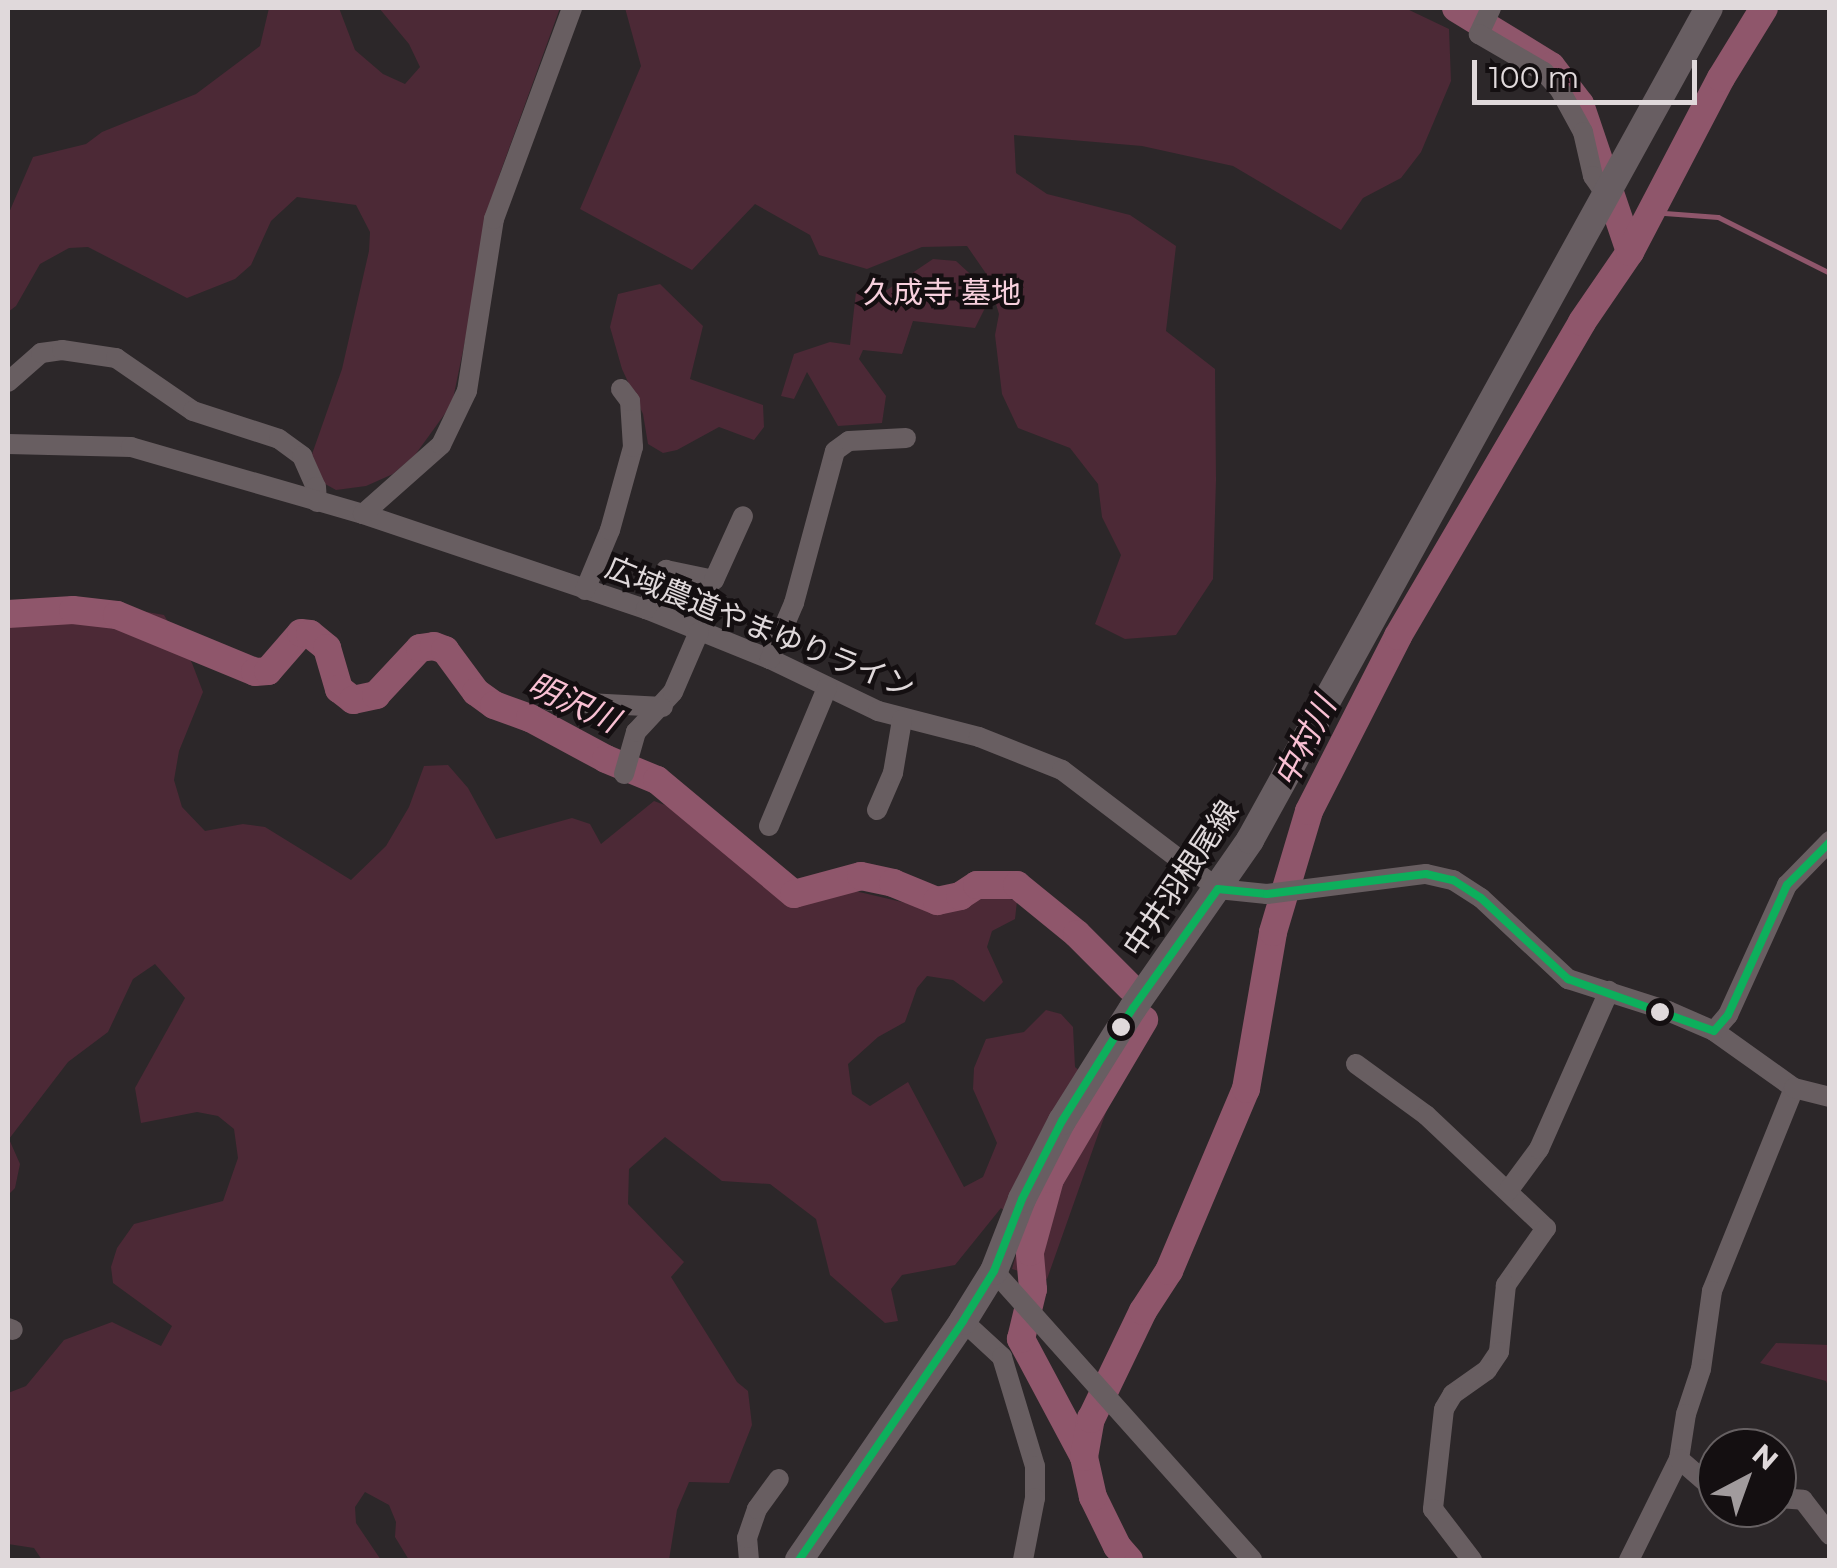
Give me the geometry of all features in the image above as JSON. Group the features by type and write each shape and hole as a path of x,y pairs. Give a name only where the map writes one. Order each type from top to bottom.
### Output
{"main road":[{"name":"中井羽根尾線","path":"799,1560 963,1321 994,1271 1022,1199 1062,1121 1133,1008 1250,840 1709,8"}],"street":[{"path":"363,514 420,468 441,445 467,391 494,220 572,8"},
{"path":"1486,17 1479,34 1533,64 1560,90 1583,132 1593,176 1606,194"},
{"path":"8,382 42,352 62,350 116,358 193,411 279,439 302,456 316,487 317,502"},
{"path":"584,590 610,530 633,447 630,401 622,389"},
{"path":"770,659 804,572 836,451 848,440 906,438"},
{"name":"広域農道やまゆりライン","path":"8,444 131,447 363,514 646,610 770,659 902,720 979,737 1062,770 1218,889"},
{"path":"646,610 666,570 714,580 743,516"},
{"path":"624,774 636,732 663,708 699,632"},
{"path":"769,826 827,688"},
{"path":"550,701 663,708"},
{"path":"876,810 893,773 902,720"},
{"path":"1714,1031 1728,1015 1787,885 1830,841"},
{"path":"1218,889 1267,894 1426,874 1453,880 1481,898 1568,979 1714,1031 1794,1088 1830,1096"},
{"path":"1508,1192 1539,1149 1608,991"},
{"path":"1356,1064 1426,1115 1546,1228 1506,1285 1498,1352 1487,1370 1453,1394 1444,1408 1433,1510 1472,1560"},
{"path":"1629,1560 1679,1458 1686,1414 1701,1369 1712,1292 1794,1088"},
{"path":"994,1271 1252,1560"},
{"path":"963,1321 1002,1357 1035,1466 1036,1498 1023,1560"},
{"path":"1679,1458 1697,1474"},
{"path":"749,1560 748,1538 757,1509 779,1479"},
{"path":"1797,1500 1803,1500 1830,1535"}],"green space":[{"path":"269,8 339,8 355,50 383,74 405,84 420,67 409,44 379,8 560,8 499,176 452,404 415,455 393,474 366,486 336,490 318,480 311,457 342,369 369,251 370,232 356,205 297,197 271,221 251,265 235,279 187,298 88,247 69,248 40,264 16,306 8,312 8,215 33,157 86,144 102,132 196,94 260,46"},
{"path":"625,8 1405,8 1449,29 1451,81 1421,152 1401,178 1363,198 1341,230 1233,166 1142,146 1014,135 1016,173 1047,194 1130,215 1176,246 1166,331 1215,369 1216,480 1213,579 1176,635 1125,639 1095,624 1121,555 1102,517 1098,484 1070,448 1018,428 1002,394 995,335 999,314 987,275 967,246 922,247 867,269 819,255 810,235 755,204 692,270 580,209 641,66"},
{"name":"久成寺 墓地","path":"933,259 956,261 979,282 985,308 975,328 913,321 902,354 863,350 859,359 886,396 882,423 838,426 807,372 794,399 781,396 794,354 830,342 850,345 856,292 881,294"},
{"path":"660,284 703,326 690,379 763,405 764,427 754,440 719,427 677,450 663,453 648,444 643,414 622,369 610,327 618,294"},
{"path":"80,600 164,615 192,663 203,692 179,751 174,780 182,807 205,831 243,824 265,827 351,880 386,846 409,807 424,766 448,765 468,788 496,839 572,818 590,824 601,844 654,801 673,808 793,907 855,891 936,910 993,894 1017,901 1015,919 992,931 987,947 1003,982 984,1002 953,980 927,976 917,988 905,1022 878,1037 848,1064 852,1094 870,1106 908,1082 964,1187 983,1177 997,1143 973,1089 974,1068 986,1039 1024,1032 1046,1010 1061,1014 1073,1027 1075,1067 1111,1098 1047,1279 1012,1269 1024,1227 1001,1208 955,1265 902,1275 891,1289 898,1321 885,1323 830,1275 816,1219 770,1184 722,1181 665,1137 629,1169 628,1204 684,1262 671,1277 737,1382 748,1391 752,1425 729,1483 689,1482 677,1510 669,1560 409,1560 395,1537 396,1522 389,1505 365,1492 355,1507 356,1523 381,1560 42,1560 34,1548 8,1544 8,1393 26,1386 64,1340 112,1322 161,1346 172,1326 113,1283 111,1267 117,1248 134,1224 223,1201 238,1158 234,1129 218,1116 197,1112 141,1123 135,1088 185,998 155,964 133,979 108,1032 68,1062 9,1139 20,1164 15,1188 8,1195 8,608"},
{"path":"1776,1343 1829,1345 1829,1389 1826,1381 1760,1363"}],"waterway":[{"path":"1456,8 1551,66 1580,104 1630,252"},
{"name":"中村川","path":"1129,1560 1117,1546 1093,1497 1084,1457 1091,1419 1143,1311 1169,1271 1246,1089 1273,932 1309,811 1398,636 1582,322 1630,252 1721,78 1764,8"},
{"path":"1651,212 1718,217 1830,273"},
{"name":"明沢川","path":"8,614 73,610 117,615 255,672 268,671 301,633 310,634 327,648 339,689 353,700 376,695 420,648 434,646 445,650 476,692 494,705 530,718 606,759 657,780 794,894 861,876 893,883 937,901 960,896 977,885 1017,885 1077,934 1131,988"},
{"name":"明沢川","path":"1084,1457 1021,1339 1033,1289 1030,1252 1050,1179 1144,1020"}],"transit line":[{"path":"799,1560 963,1321 994,1271 1022,1199 1062,1121 1133,1008 1218,889 1267,894 1426,874 1453,880 1481,898 1568,979 1714,1031 1728,1015 1787,885 1830,842"}]}
